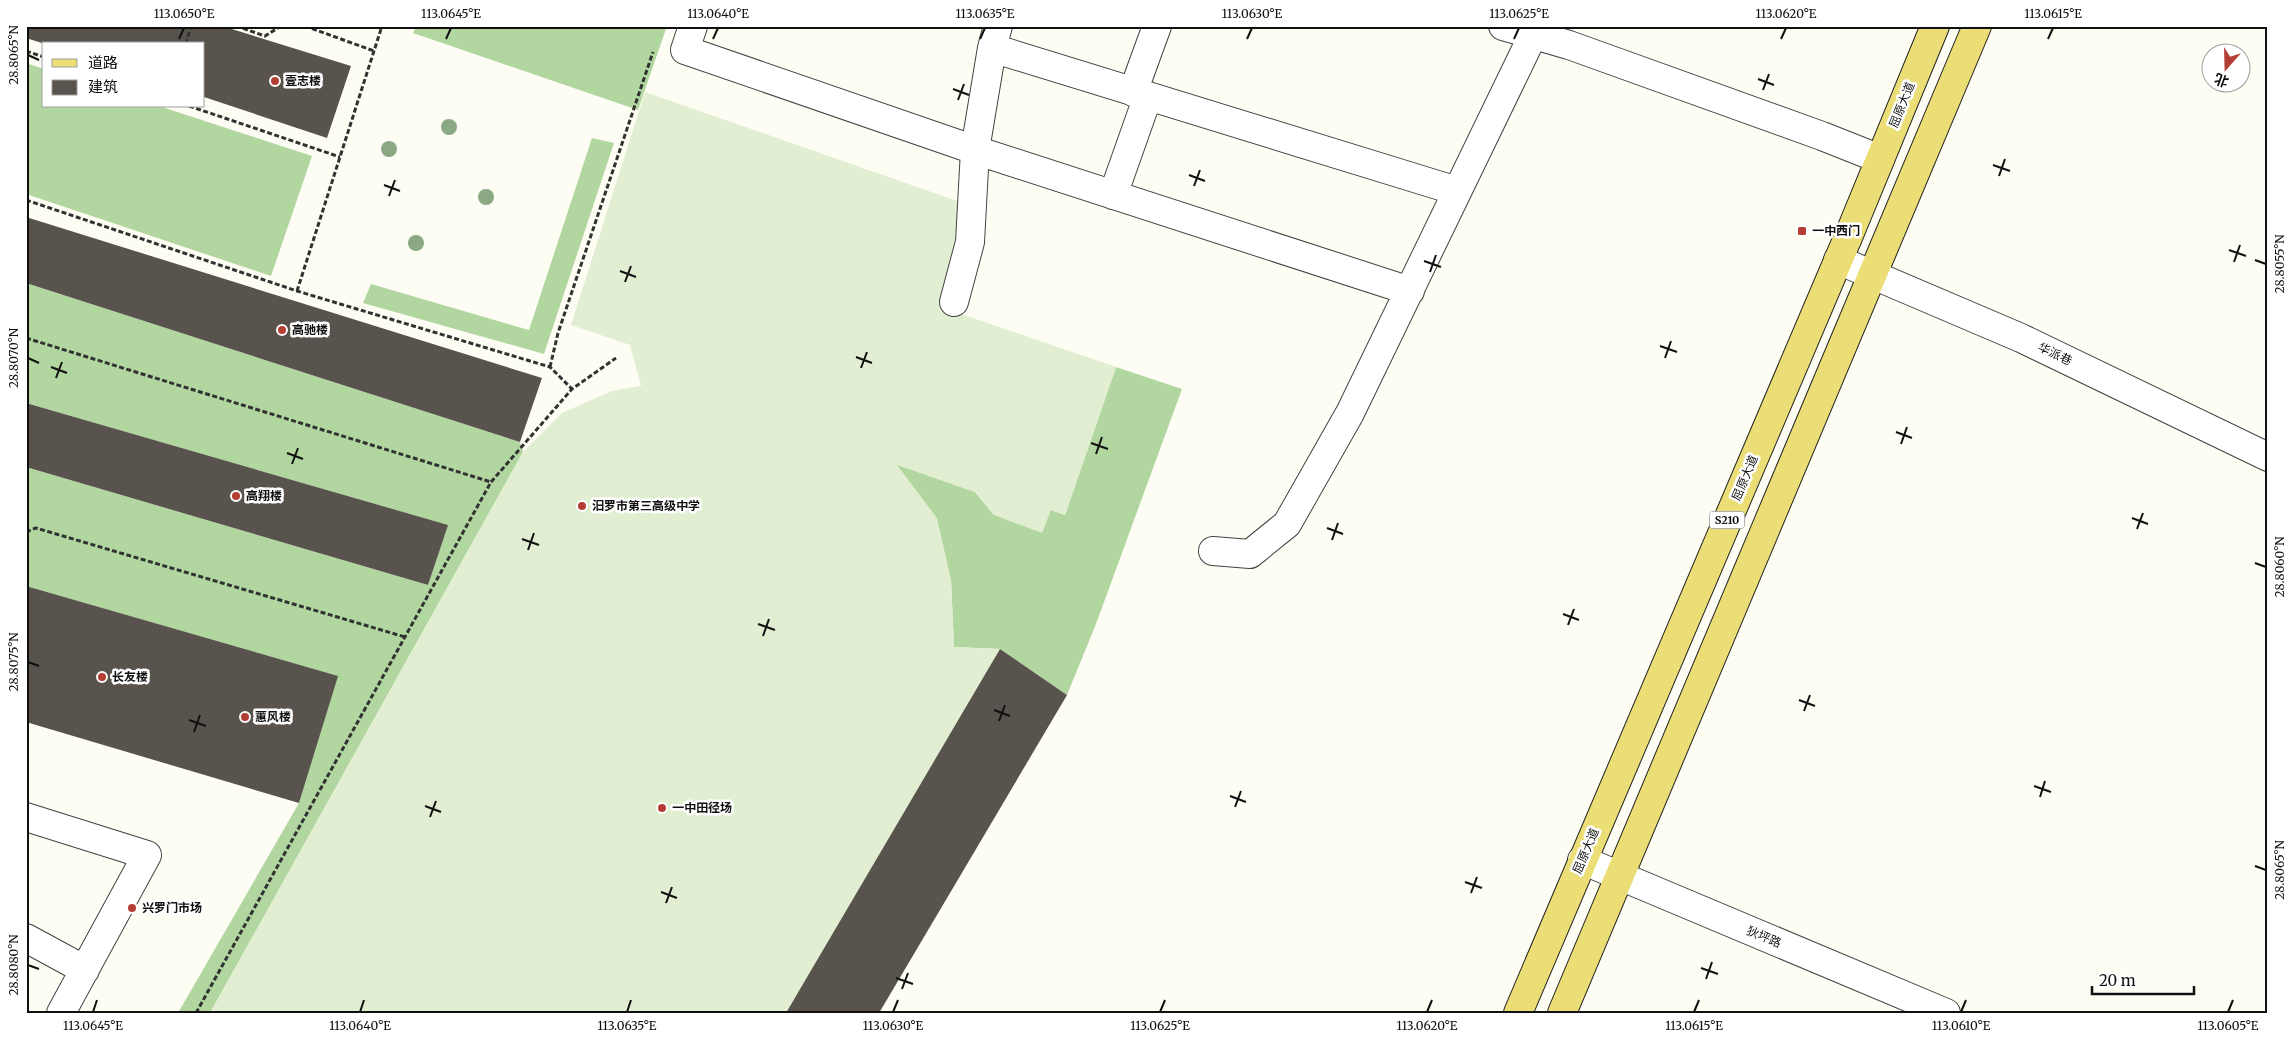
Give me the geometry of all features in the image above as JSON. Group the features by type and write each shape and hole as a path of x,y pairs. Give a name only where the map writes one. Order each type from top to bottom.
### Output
{"main road":[{"name":"屈原大道","path":"1518,1013 1838,260 1935,26"},
{"path":"1562,1013 1977,26"}],"street":[{"path":"693,26 685,50 975,150 1410,291"},
{"path":"1113,195 1141,94 1157,26"},
{"path":"1503,26 1533,35 1573,36 1880,159"},
{"path":"1213,551 1250,554 1287,524 1350,413 1533,35"},
{"path":"954,302 970,242 975,150 995,37 1141,94 1457,191"},
{"name":"华派巷","path":"1838,260 2021,338 2268,457"},
{"path":"26,817 147,855 62,1013"},
{"name":"狄坪路","path":"1582,860 1946,1013"},
{"path":"26,938 84,970"}],"path":[{"path":"187,42 191,26"},
{"path":"236,26 265,36 281,26"},
{"path":"304,26 374,50"},
{"path":"297,291 382,26"},
{"path":"550,367 558,332 656,44"},
{"path":"26,52 42,56"},
{"path":"195,108 340,157"},
{"path":"26,200 297,291 550,367 572,389"},
{"path":"26,338 491,482"},
{"path":"196,1013 491,482 572,389 616,358"},
{"path":"26,532 36,528 405,637"}],"green space":[{"path":"416,26 667,26 638,110 413,33"},
{"path":"26,63 42,68 42,108 165,108 312,156 271,276 26,194"},
{"name":"一中田径场","path":"645,92 963,203 958,257 944,308 1116,367 1065,515 1051,510 1042,533 994,515 975,492 897,465 937,518 951,580 954,647 1000,649 1067,695 879,1013 210,1013 523,452 562,413 612,391 641,386 630,345 571,325"},
{"path":"592,138 614,143 544,354 363,303 371,284 529,330"},
{"path":"26,283 520,442 523,452 210,1013 178,1013 299,803 337,676 26,586 26,467 428,585 447,525 26,403"},
{"path":"1116,367 1182,389 1096,624 1067,695 1000,649 954,647 951,580 896,464 975,492 994,515 1051,510 1065,515"}],"building":[{"name":"壹志楼","path":"26,26 222,26 351,66 327,138 205,97 205,42 42,43 26,38"},
{"name":"高驰楼","path":"26,217 542,378 520,442 26,283"},
{"name":"高翔楼","path":"26,403 448,525 428,585 26,467"},
{"path":"26,586 338,676 299,803 26,722"},
{"path":"1000,649 1067,695 879,1013 786,1013"}],"place":[{"name":"壹志楼","path":"275,81"},
{"name":"一中西门","path":"1802,231"},
{"name":"高驰楼","path":"282,330"},
{"name":"高翔楼","path":"236,496"},
{"name":"汨罗市第三高级中学","path":"582,506"},
{"name":"长友楼","path":"102,677"},
{"name":"蕙风楼","path":"245,717"},
{"name":"一中田径场","path":"662,808"},
{"name":"兴罗门市场","path":"132,908"}]}
